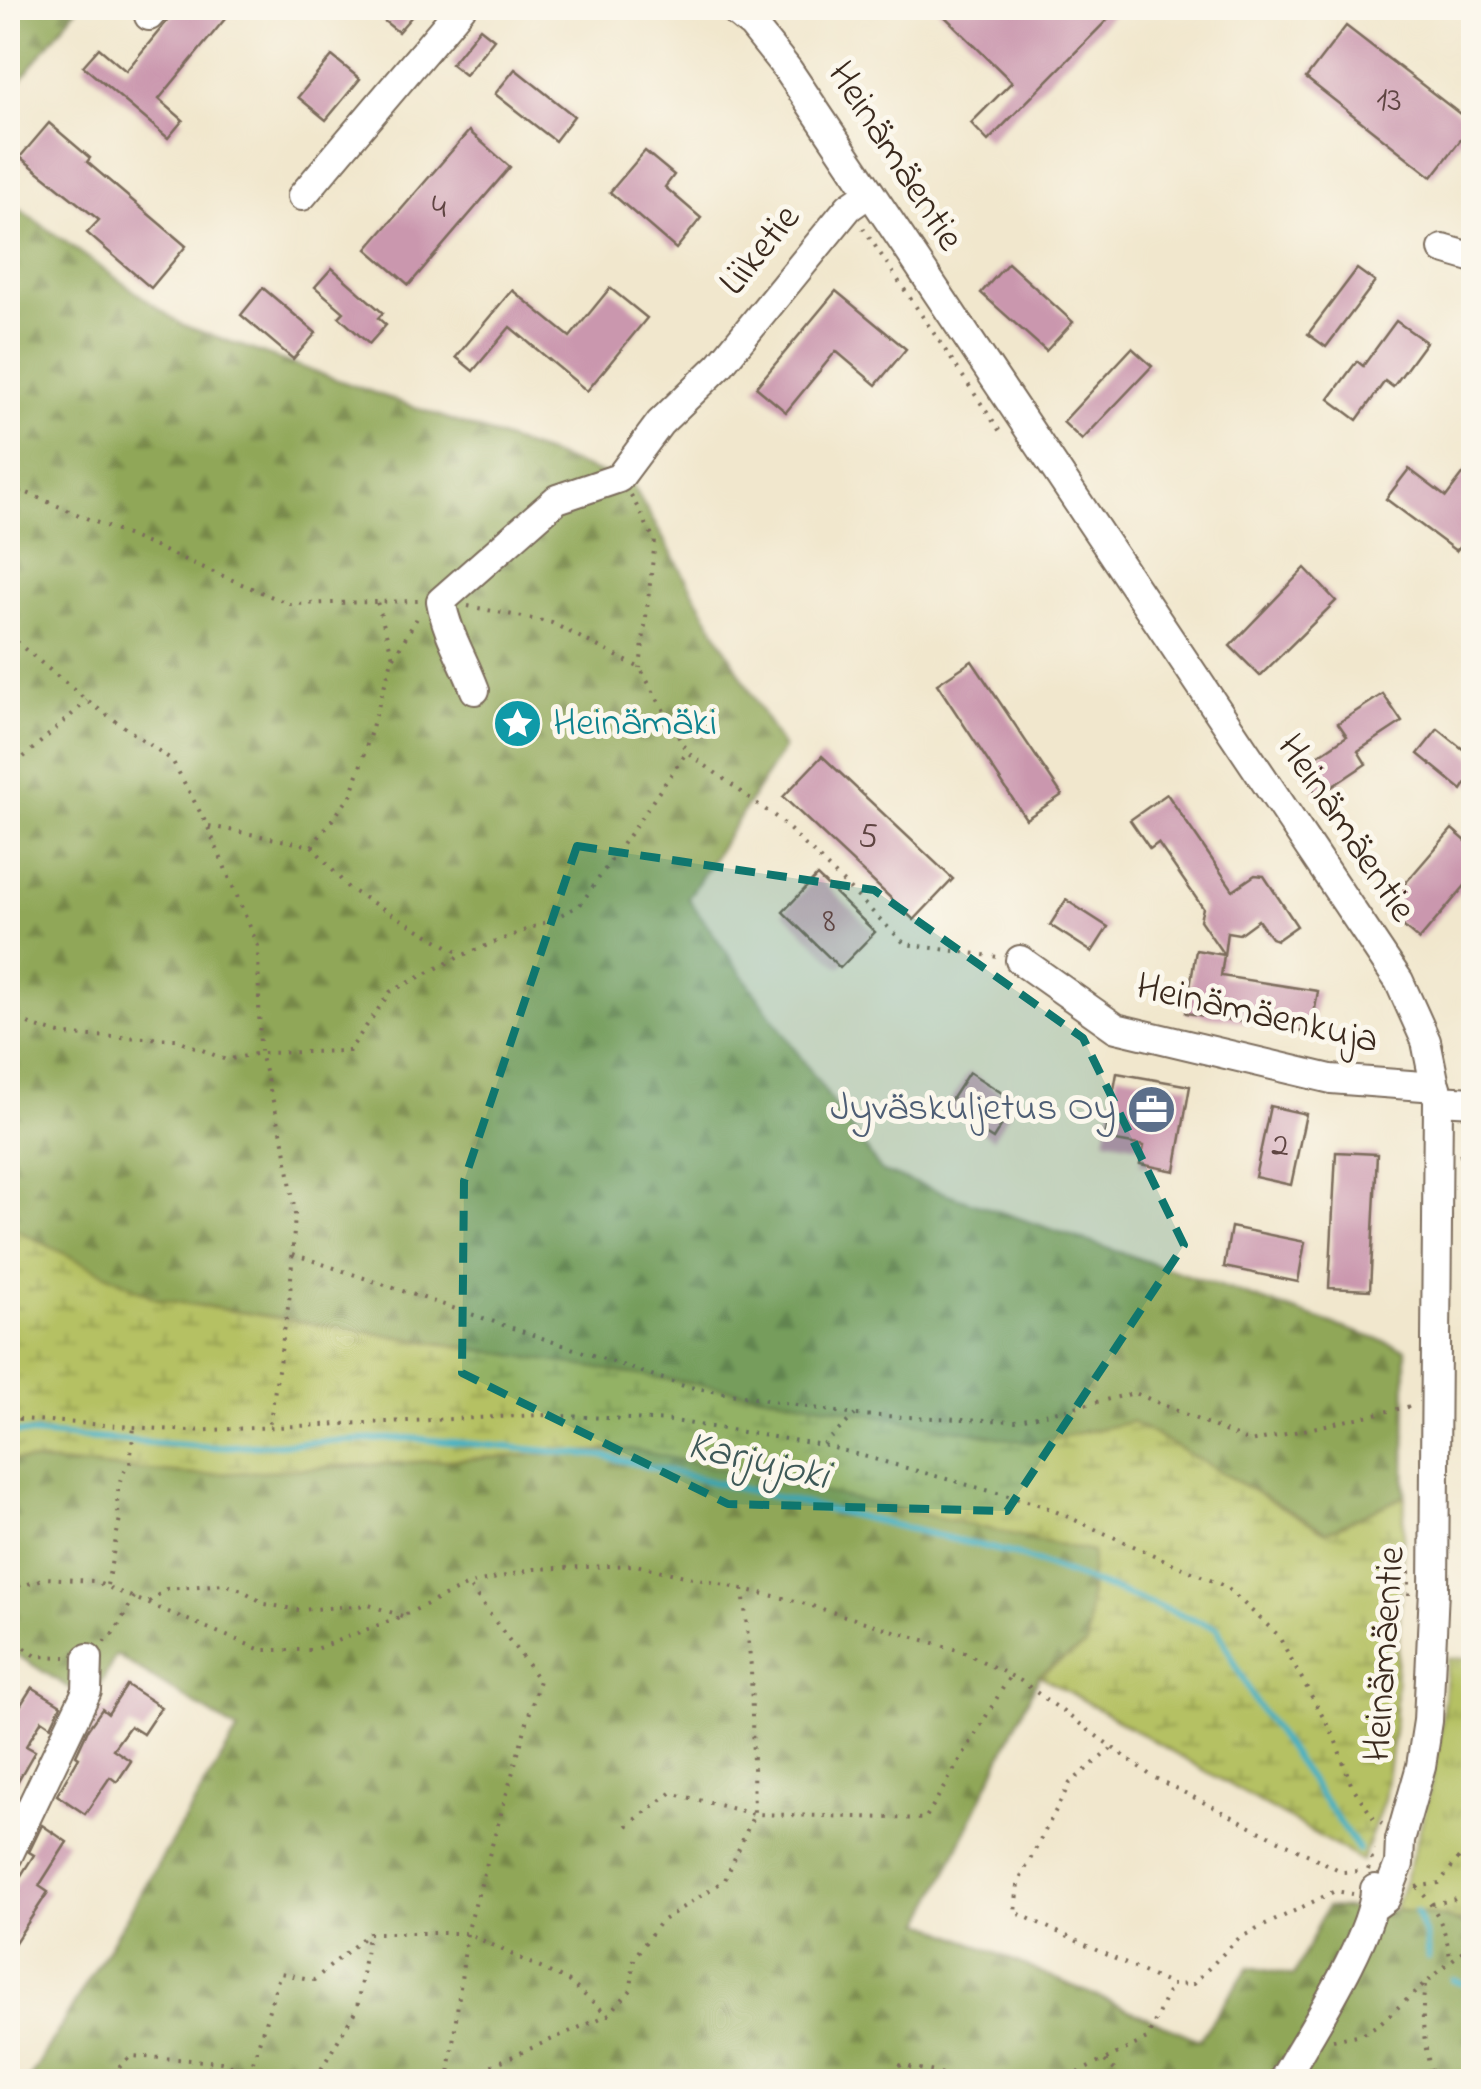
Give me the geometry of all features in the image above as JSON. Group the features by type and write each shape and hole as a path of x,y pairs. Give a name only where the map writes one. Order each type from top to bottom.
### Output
{"street":[{"path":"302,196 460,8"},
{"name":"Heinämäentie","path":"723,14 752,25 788,70 859,200 1399,981 1426,1041 1437,1094 1432,1668 1421,1766 1389,1840 1390,1878 1374,1887 1375,1906 1356,1948 1282,2082"},
{"name":"Liiketie","path":"619,478 660,424 720,364 859,200"},
{"path":"1442,249 1474,258"},
{"path":"475,690 462,655 446,630 441,600 557,500 619,478"},
{"name":"Heinämäenkuja","path":"1020,960 1116,1028 1331,1080 1474,1102"},
{"path":"8,1856 87,1691 88,1658"}],"path":[{"path":"699,8 723,14"},
{"path":"859,200 1004,437"},
{"path":"8,450 20,490 8,602"},
{"path":"619,478 637,502 655,541 640,668"},
{"path":"8,488 289,604 428,601 393,657 352,794 312,846"},
{"path":"441,600 552,623 640,668 687,752 781,821 905,944 1020,960"},
{"path":"377,602 393,657"},
{"path":"8,635 87,701 172,760 207,825 258,946 260,1053 284,1142 295,1214 290,1294 269,1427"},
{"path":"8,770 87,701"},
{"path":"8,1018 63,1035 176,1039 226,1060 260,1053 349,1051 390,992 462,955 580,905 687,752"},
{"path":"207,825 312,846 349,889 462,955"},
{"path":"292,1254 684,1386 854,1415 1015,1421 1135,1393 1250,1442 1412,1406"},
{"path":"8,1418 188,1431 541,1415 674,1421 823,1445 1041,1506 1226,1587 1278,1635 1335,1739 1351,1784 1374,1819"},
{"path":"823,1445 854,1415"},
{"path":"107,1585 120,1518 116,1508 123,1471 130,1464 134,1427"},
{"path":"1408,1613 1410,1556"},
{"path":"8,1590 46,1578 75,1578 107,1585 261,1650 290,1652 313,1650 402,1616 468,1585 534,1569 635,1565 877,1624 964,1652 1010,1676 1154,1778 1342,1872 1438,1882 1474,1839"},
{"path":"148,1602 166,1589 224,1584 265,1604 298,1610 369,1604 402,1616"},
{"path":"468,1585 538,1680 467,1933 450,2082 608,2014 631,1990 634,1958 660,1922 725,1880 754,1814 751,1667 743,1589"},
{"path":"8,1635 36,1656 88,1658 115,1632 134,1597"},
{"path":"627,1826 671,1793 754,1814 925,1819 1010,1676"},
{"path":"1112,1748 1070,1783 1018,1883 1016,1912 1170,1985 1193,1984 1238,1938 1334,1891 1355,1895 1375,1906"},
{"path":"1389,1840 1390,1878"},
{"path":"1390,1878 1432,1904 1446,1933 1450,1961"},
{"path":"1432,1904 1454,1900 1474,1889"},
{"path":"316,2078 357,2008 368,1933"},
{"path":"247,2082 280,1973 314,1980 368,1933 467,1933 568,1981 608,2014"},
{"path":"1310,2031 1332,2040 1362,2034 1474,1941"},
{"path":"1059,2082 1147,2039 1170,1985"},
{"path":"1425,1985 1422,2030 1434,2082"},
{"path":"104,2082 131,2056 221,2062 322,2082"},
{"path":"1103,2060 1127,2082"},
{"path":"181,2082 221,2062"},
{"path":"885,2082 901,2064 981,2082"}],"highlighted area":[{"path":"577,846 874,890 1083,1038 1184,1245 1007,1511 728,1504 462,1373 464,1181"}],"green space":[{"path":"8,8 77,8 8,96"},
{"path":"8,201 182,325 632,484 783,749 688,898 882,1172 1406,1349 1405,1496 1327,1532 1132,1422 1031,1443 760,1394 157,1299 8,1226"},
{"path":"8,1226 157,1299 760,1394 1031,1443 1132,1422 1326,1532 1405,1496 1394,1730 1384,1799 1362,1861 1039,1675 1087,1645 1092,1552 631,1449 198,1475 8,1459"},
{"path":"631,1449 1093,1552 1087,1645 1039,1676 923,1922 1199,2040 1249,1967 1294,1976 1327,1907 1441,1917 1473,1930 1473,2081 28,2081 238,1731 116,1655 91,1702 8,1649 8,1459 198,1475"},
{"path":"1473,1658 1473,1908 1460,1922 1394,1911 1430,1787 1447,1659"}],"building":[{"path":"178,8 234,8 159,99 183,120 168,138 83,66 99,48 126,71"},
{"path":"368,8 419,8 398,32"},
{"path":"936,8 1119,8 988,141 971,123 1012,82"},
{"path":"1346,26 1473,124 1432,177 1306,78"},
{"path":"480,28 494,39 465,75 451,64"},
{"path":"332,56 360,79 326,120 298,97"},
{"path":"515,69 574,116 555,141 495,94"},
{"path":"49,123 90,158 87,162 186,246 151,288 87,233 99,220 20,157"},
{"path":"469,131 510,167 409,285 367,249"},
{"path":"645,151 674,175 665,187 701,218 676,249 610,192"},
{"path":"1008,263 1073,322 1046,351 981,293"},
{"path":"332,268 383,313 378,318 386,325 369,344 339,317 344,312 315,287"},
{"path":"1357,269 1375,282 1326,347 1308,334"},
{"path":"263,288 316,333 293,359 241,315"},
{"path":"610,288 647,318 587,391 510,327 473,371 456,357 512,290 570,337"},
{"path":"836,291 906,349 876,385 836,351 786,412 756,387"},
{"path":"1396,321 1426,342 1393,387 1385,381 1357,420 1329,399 1357,361 1363,366"},
{"path":"1132,348 1152,366 1082,440 1063,422"},
{"path":"1474,460 1474,529 1456,551 1386,499 1409,469 1446,497"},
{"path":"1305,568 1336,601 1260,676 1230,646"},
{"path":"972,661 1062,795 1026,819 937,684"},
{"path":"1383,694 1402,722 1358,751 1366,764 1318,796 1299,768 1347,736 1338,723"},
{"path":"1438,729 1474,758 1474,787 1467,782 1462,790 1418,754"},
{"path":"822,756 953,879 914,920 783,797"},
{"path":"1167,794 1233,890 1255,875 1264,876 1297,926 1277,940 1258,920 1239,934 1227,932 1224,955 1200,920 1203,908 1158,843 1150,849 1130,820"},
{"path":"1452,829 1474,848 1474,875 1419,940 1383,909"},
{"path":"817,876 875,932 840,968 783,912"},
{"path":"1066,900 1108,927 1092,952 1050,925"},
{"path":"1196,950 1224,955 1221,976 1318,991 1311,1033 1186,1013"},
{"path":"969,1072 1016,1102 993,1139 945,1109"},
{"path":"1117,1073 1190,1086 1175,1171 1140,1164 1144,1146 1105,1139"},
{"path":"1270,1106 1306,1114 1291,1185 1255,1177"},
{"path":"1336,1152 1377,1154 1370,1290 1329,1288"},
{"path":"1231,1227 1305,1242 1298,1282 1224,1267"},
{"path":"127,1685 161,1707 143,1734 130,1726 113,1749 131,1761 117,1782 110,1777 85,1814 57,1795 79,1757 76,1755 88,1729 102,1709 108,1714"},
{"path":"32,1687 61,1705 51,1726 42,1720 26,1746 35,1751 8,1798 8,1725"},
{"path":"42,1825 67,1842 39,1886 48,1892 8,1953 8,1896 34,1855 29,1852"}],"waterway":[{"name":"Karjujoki","path":"8,1432 211,1447 408,1438 604,1456 1015,1554 1217,1628 1255,1702 1359,1850"},
{"name":"Karjujoki","path":"1416,1912 1426,1936 1428,1958"},
{"name":"Karjujoki","path":"1453,1980 1474,1987"}],"place":[{"name":"Heinämäki","path":"518,724"},
{"name":"Jyväskuljetus Oy","path":"1151,1109"}]}
